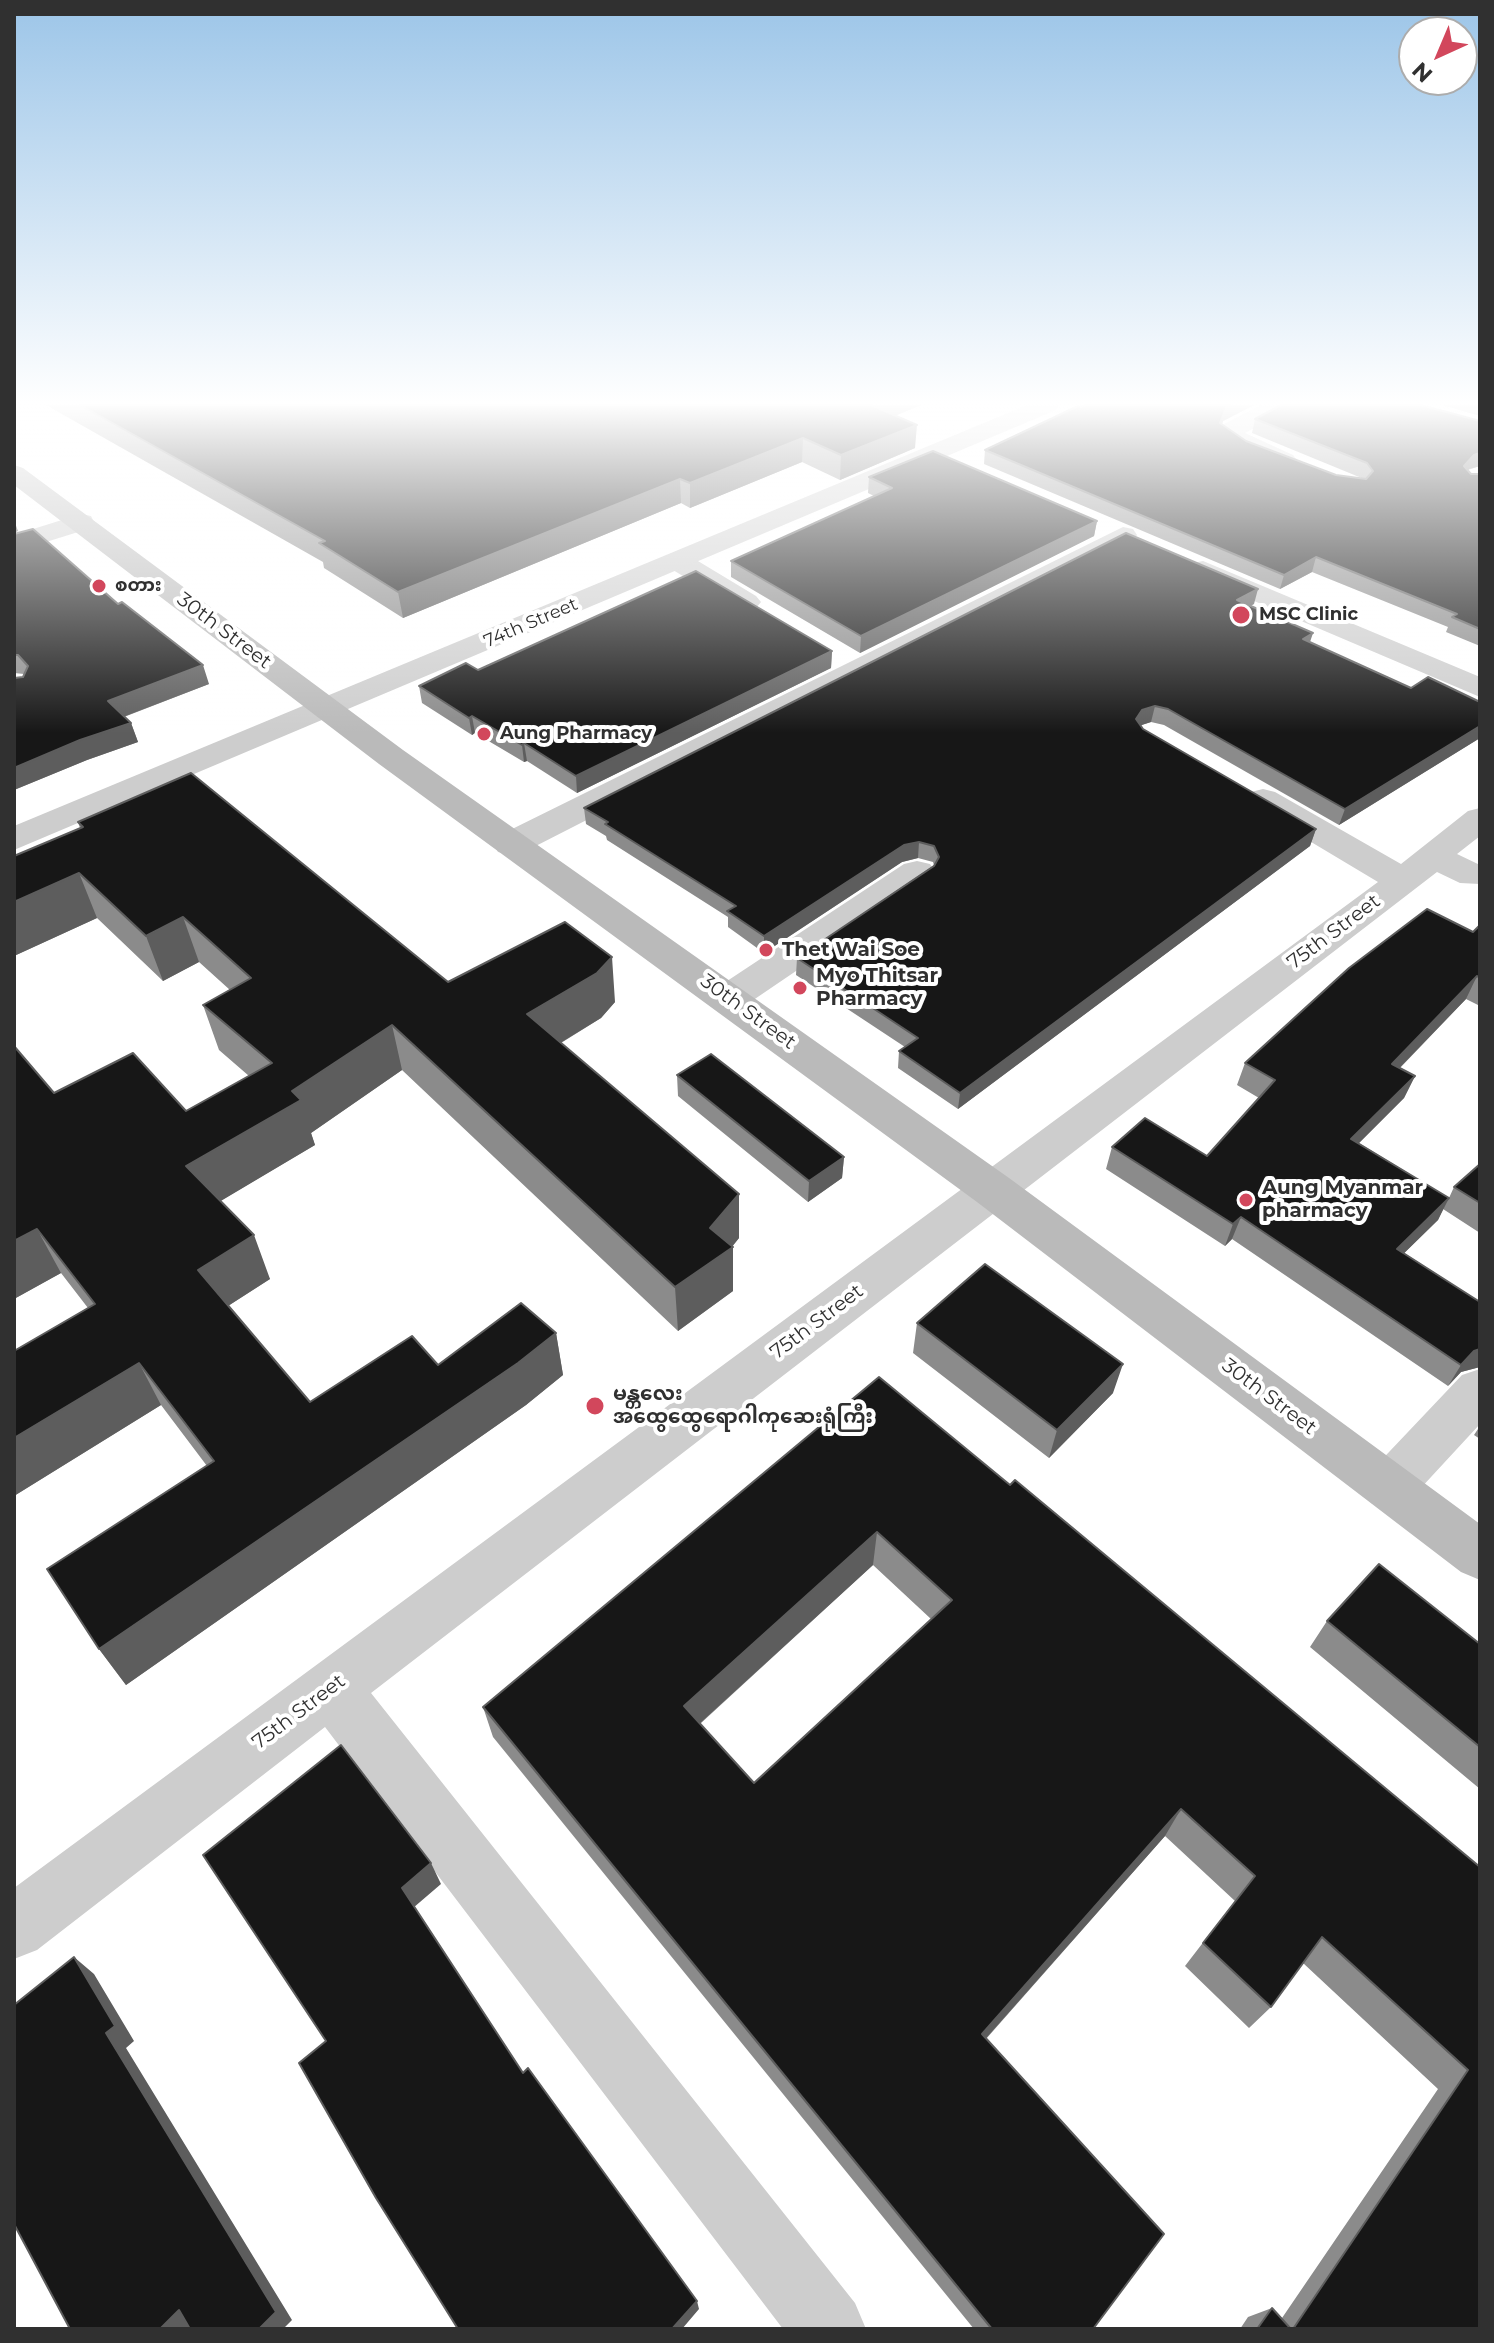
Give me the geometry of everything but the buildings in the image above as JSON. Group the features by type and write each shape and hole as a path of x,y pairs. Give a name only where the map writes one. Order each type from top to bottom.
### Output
{"main road":[{"name":"30th Street","path":"71,514 511,844 993,1190 1480,1555"}],"street":[{"name":"74th Street","path":"14,839 789,514"},
{"path":"14,544 81,522"},
{"path":"511,844 846,660 1136,541 1093,523"},
{"path":"1178,558 1480,688"},
{"path":"678,561 768,615"},
{"path":"1231,781 1403,881"},
{"name":"75th Street","path":"14,1927 1403,881 1480,818"},
{"path":"1434,857 1473,875"},
{"path":"729,998 917,872"},
{"path":"1389,1487 1480,1390"},
{"path":"331,1688 829,2329"}],"place":[{"name":"စတား","path":"99,586"},
{"name":"MSC Clinic","path":"1241,615"},
{"name":"Aung Pharmacy","path":"484,734"},
{"name":"Thet Wai Soe","path":"766,950"},
{"name":"Myo Thitsar Pharmacy","path":"800,988"},
{"name":"Aung Myanmar pharmacy","path":"1246,1200"},
{"name":"မန္တလေး အထွေထွေရောဂါကုဆေးရုံကြီး","path":"595,1406"}]}
